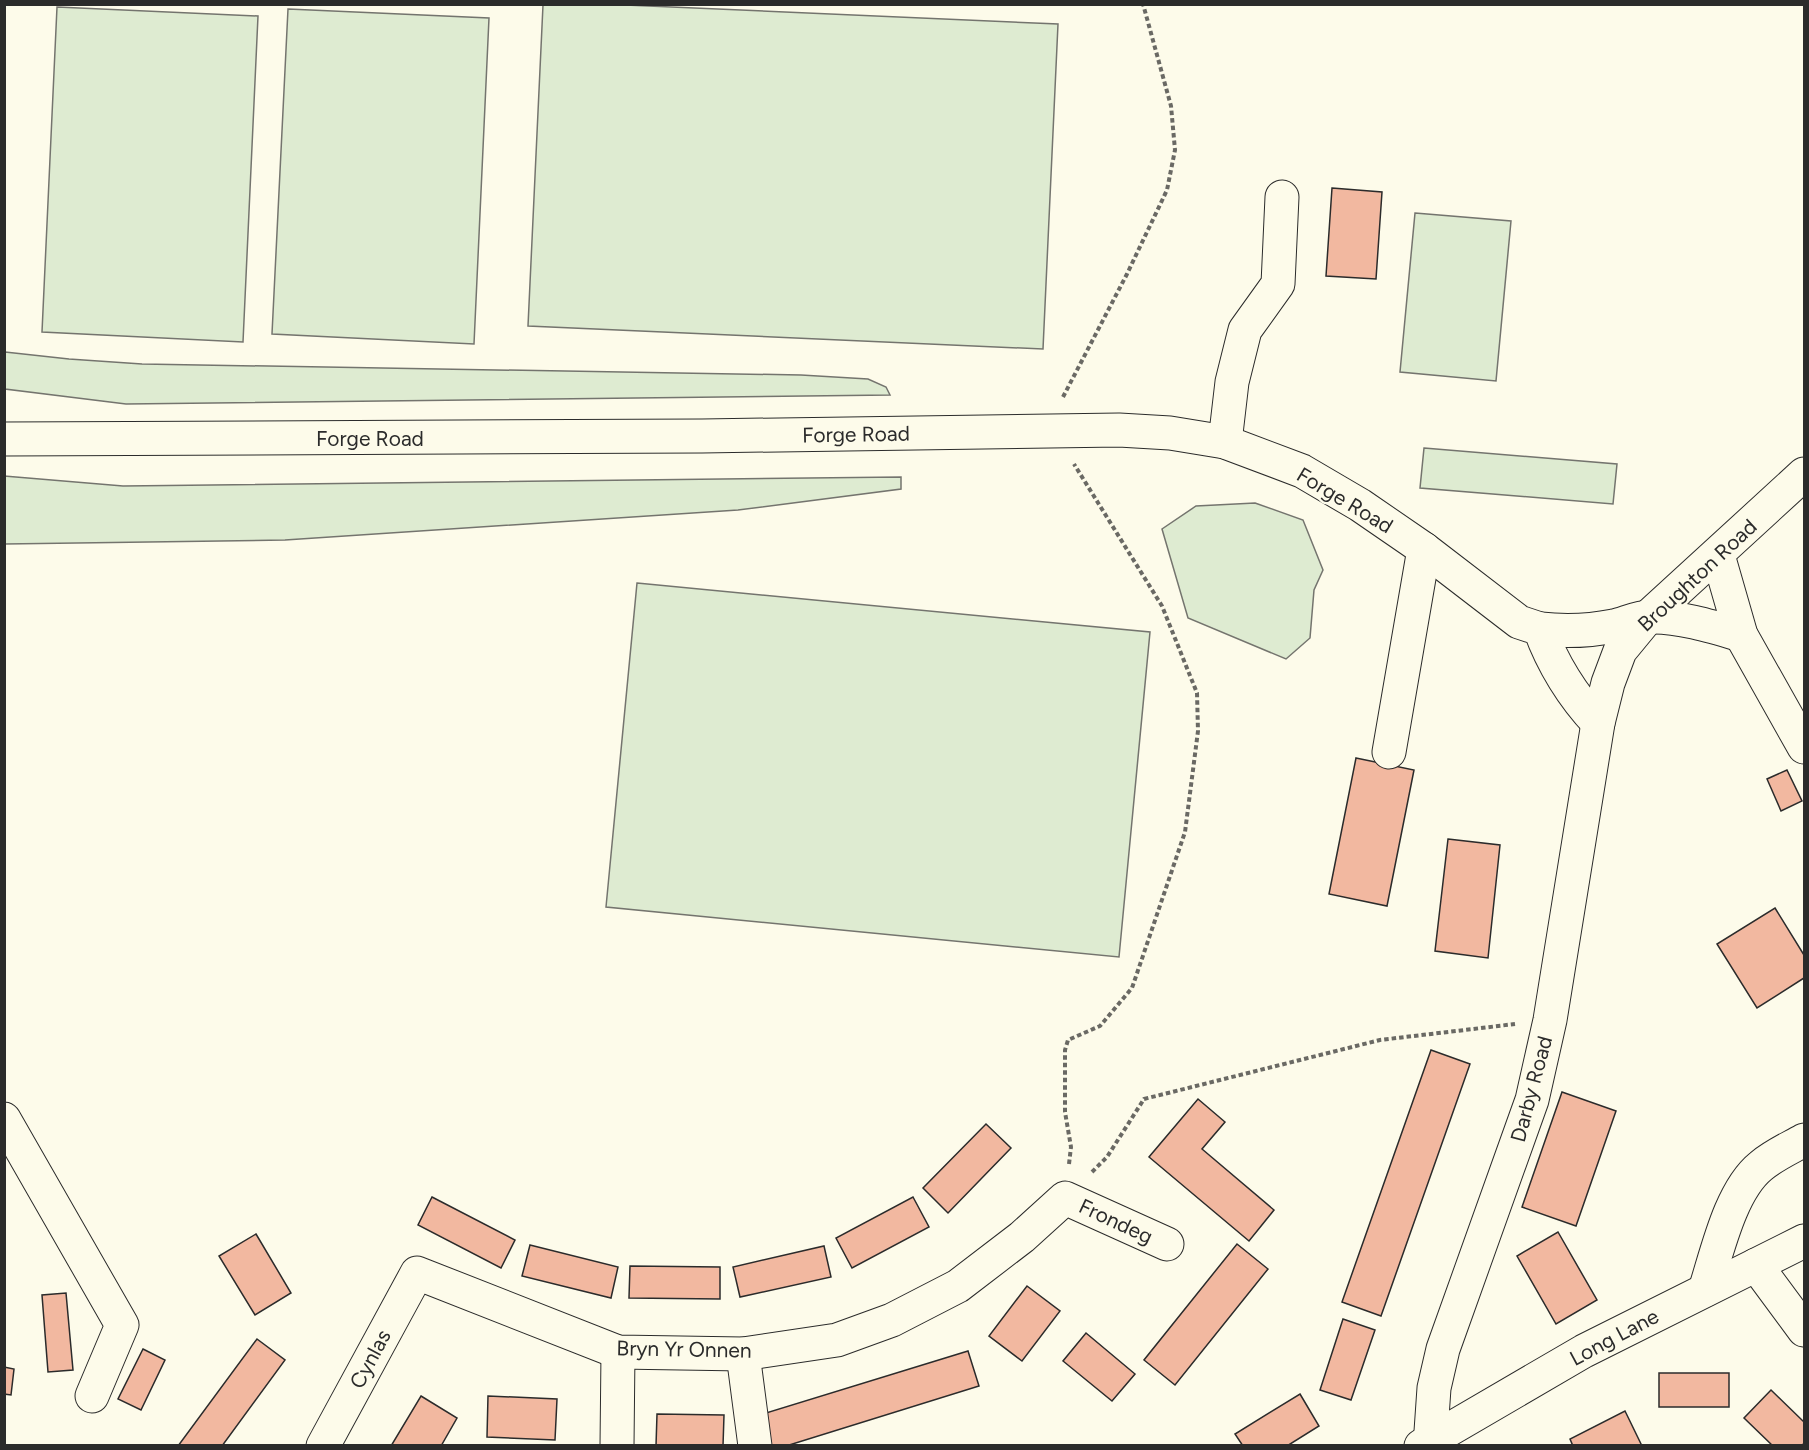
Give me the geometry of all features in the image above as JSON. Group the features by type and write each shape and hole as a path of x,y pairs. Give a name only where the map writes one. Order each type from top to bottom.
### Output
{"street":[{"path":"1225,442 1232,381 1245,330 1278,284 1282,196"},
{"name":"Forge Road","path":"4,439 690,436 1119,430 1160,432 1225,442 1302,471 1360,505 1424,549 1519,622 1540,629 1565,632 1616,626 1648,617"},
{"name":"Broughton Road","path":"1598,723 1608,683 1620,651 1648,617 1804,474"},
{"path":"1389,752 1424,549"},
{"path":"1718,555 1741,635 1804,747"},
{"path":"1648,617 1664,617 1691,622 1741,635"},
{"path":"1540,629 1548,650 1583,708 1598,723"},
{"name":"Darby Road","path":"1427,1444 1434,1388 1443,1348 1532,1100 1550,1020 1598,723"},
{"path":"4,1119 122,1325 92,1396"},
{"path":"1705,1290 1730,1212 1746,1180 1761,1165 1804,1140"},
{"name":"Frondeg","path":"1065,1198 1167,1244"},
{"name":"Bryn Yr Onnen","path":"417,1273 618,1352 743,1354 837,1340 892,1320 958,1286 1022,1237 1065,1198"},
{"name":"Long Lane","path":"1427,1444 1584,1352 1804,1241"},
{"path":"1756,1265 1804,1330"},
{"name":"Cynlas","path":"323,1446 417,1273"},
{"path":"617,1446 618,1352"},
{"path":"743,1354 755,1446"}],"path":[{"path":"1065,1198 1071,1147 1065,1112 1065,1050 1068,1041 1100,1026 1132,988 1185,832 1198,731 1197,693 1162,606 1054,431 1063,394 1167,190 1175,150 1172,106 1143,4"},
{"path":"1065,1198 1107,1157 1144,1099 1380,1040 1550,1020"}],"green space":[{"path":"543,5 625,5 1058,24 1043,349 528,326"},
{"path":"57,7 258,16 243,342 42,332"},
{"path":"288,9 489,18 474,344 272,334"},
{"path":"1415,213 1511,221 1496,381 1400,372"},
{"path":"5,352 142,364 801,375 868,379 886,387 890,395 126,404 5,389"},
{"path":"1424,448 1617,464 1613,504 1420,488"},
{"path":"4,476 123,486 901,477 901,489 738,510 285,540 5,544"},
{"path":"1255,503 1303,520 1323,570 1314,590 1310,638 1286,659 1188,618 1162,529 1196,506"},
{"path":"637,583 1150,632 1119,957 606,907"}],"building":[{"path":"1332,188 1382,192 1376,279 1326,276"},
{"path":"1356,758 1414,770 1387,906 1329,894"},
{"path":"1787,770 1802,801 1781,811 1767,779"},
{"path":"1448,839 1500,845 1488,958 1435,951"},
{"path":"1775,908 1804,955 1804,978 1757,1008 1717,944"},
{"path":"1431,1050 1470,1064 1381,1316 1342,1302"},
{"path":"1562,1092 1616,1111 1576,1226 1522,1207"},
{"path":"1198,1099 1225,1122 1202,1149 1274,1210 1249,1241 1149,1157"},
{"path":"986,1124 1011,1148 948,1213 923,1188"},
{"path":"432,1197 515,1240 501,1268 418,1225"},
{"path":"913,1197 929,1227 852,1268 836,1238"},
{"path":"1558,1232 1597,1300 1556,1324 1517,1256"},
{"path":"256,1234 291,1293 255,1315 219,1256"},
{"path":"1237,1244 1268,1269 1175,1385 1144,1360"},
{"path":"530,1245 618,1267 611,1298 522,1276"},
{"path":"824,1246 831,1277 740,1297 733,1267"},
{"path":"630,1266 720,1267 720,1299 629,1298"},
{"path":"1027,1286 1060,1311 1022,1361 989,1336"},
{"path":"66,1293 73,1370 48,1372 42,1295"},
{"path":"1343,1319 1375,1330 1351,1400 1320,1390"},
{"path":"1086,1333 1135,1374 1112,1401 1063,1361"},
{"path":"257,1339 285,1360 222,1446 178,1446"},
{"path":"143,1349 165,1360 141,1410 118,1399"},
{"path":"968,1351 979,1386 786,1446 762,1446 753,1417"},
{"path":"4,1367 14,1369 11,1395 4,1394"},
{"path":"1659,1373 1729,1373 1729,1407 1659,1407"},
{"path":"1771,1390 1804,1422 1802,1446 1773,1446 1744,1418"},
{"path":"1300,1394 1319,1426 1287,1446 1243,1446 1235,1434"},
{"path":"421,1396 457,1418 441,1446 391,1446"},
{"path":"488,1396 557,1399 555,1440 487,1437"},
{"path":"1625,1411 1642,1446 1573,1446 1570,1439"},
{"path":"657,1414 724,1415 723,1446 656,1446"}]}
